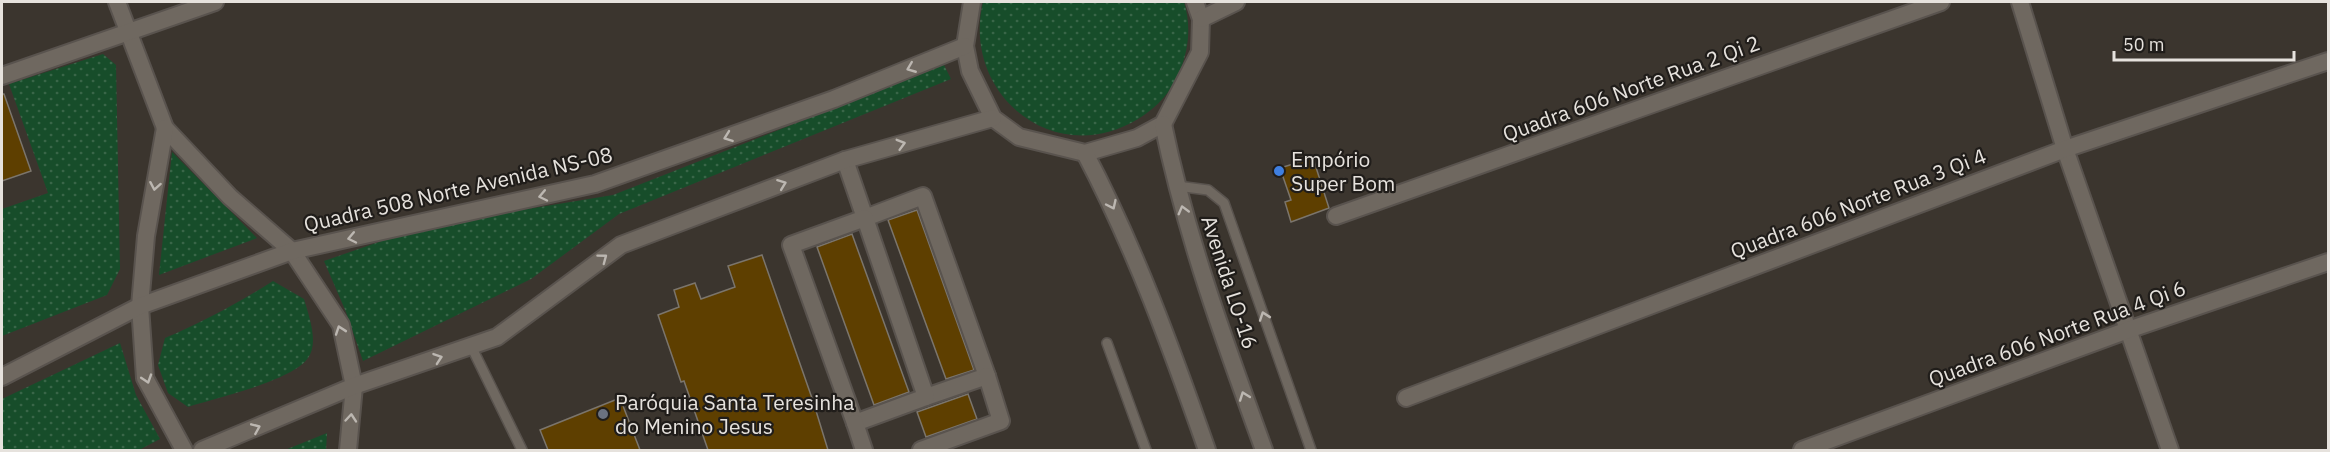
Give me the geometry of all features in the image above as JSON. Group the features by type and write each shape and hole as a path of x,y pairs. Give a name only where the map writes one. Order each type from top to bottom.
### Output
{"street":[{"path":"117,2 165,128 230,197 292,251 340,325 354,386 348,450"},
{"path":"2,76 215,2"},
{"path":"972,2 965,46 970,71 993,118 1019,136 1085,153 1137,138 1163,124 1200,52 1201,19 1195,2"},
{"path":"1201,19 1236,2"},
{"name":"Quadra 606 Norte Rua 2 Qi 2","path":"1336,216 1941,2"},
{"path":"2020,2 2065,149 2170,450"},
{"name":"Quadra 508 Norte Avenida NS-08","path":"2,377 140,306 292,251 596,184 834,99 965,46"},
{"name":"Quadra 606 Norte Rua 3 Qi 4","path":"1406,398 2065,149 2328,61"},
{"path":"202,450 354,386 497,337 621,245 845,160 993,118"},
{"name":"Avenida LO-16","path":"1163,124 1177,186 1201,269 1264,450"},
{"path":"165,128 146,236 140,306 145,378 184,450"},
{"path":"1085,153 1113,207 1171,349 1207,450"},
{"path":"845,160 926,397"},
{"path":"864,450 791,245 923,196 1001,421 921,450"},
{"name":"Quadra 606 Norte Rua 4 Qi 6","path":"1802,450 2128,330 2328,262"},
{"path":"855,423 987,376"}],"lane":[{"path":"1177,186 1208,190 1224,203 1311,450"},
{"path":"1107,343 1146,450"},
{"path":"471,346 522,450"}],"green space":[{"path":"983,2 1184,2 1188,27 1184,60 1169,91 1152,109 1138,119 1106,132 1075,135 1046,129 1021,114 1000,93 986,66 980,36"},
{"path":"103,54 116,65 120,269 107,295 2,336 2,209 48,193 9,84"},
{"path":"944,65 951,79 619,214 531,279 363,361 346,312 324,261 399,235 492,215 613,195"},
{"path":"172,152 257,238 159,275"},
{"path":"273,281 304,299 313,337 313,345 308,358 286,374 270,381 188,407 168,393 158,365 165,338 220,312"},
{"path":"120,343 136,395 160,439 139,450 2,450 2,399"},
{"path":"327,433 326,450 285,450"}],"building":[{"path":"2,94 4,94 31,171 2,181"},
{"path":"1313,158 1329,208 1291,222 1285,202 1291,200 1280,168"},
{"path":"917,210 974,370 946,379 888,220"},
{"path":"852,234 909,392 874,405 817,247"},
{"path":"762,255 828,450 708,450 658,315 679,307 674,290 695,283 701,299 735,287 728,266"},
{"path":"968,394 977,419 926,437 917,412"},
{"name":"Paróquia Santa Teresinha do Menino Jesus","path":"620,398 640,450 548,450 540,430"}],"place":[{"name":"Empório Super Bom","path":"1279,171"},
{"name":"Paróquia Santa Teresinha do Menino Jesus","path":"603,414"}]}
